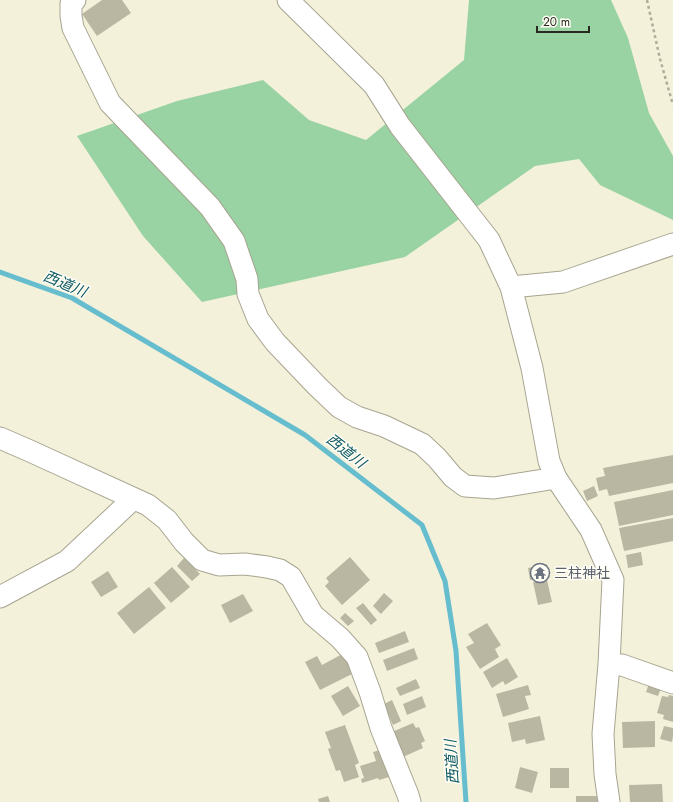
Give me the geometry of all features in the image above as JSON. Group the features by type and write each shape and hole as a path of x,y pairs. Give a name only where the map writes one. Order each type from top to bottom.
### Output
{"street":[{"path":"75,0 71,4 73,28 110,103 210,207 234,241 247,279 248,294 258,319 275,342 317,386 339,407 357,417 384,426 422,444 438,458 453,477 465,486 494,488 556,478"},
{"path":"288,0 374,85 400,126 488,240 511,287 532,368 549,461 556,478 591,530 613,580 609,664 603,734 605,774 609,802"},
{"path":"511,287 564,282 673,244"},
{"path":"0,438 148,505 168,520 184,542 202,560 219,565 245,564 267,567 280,570 291,577 313,615 340,638 357,657 381,728 410,802"},
{"path":"0,597 67,561 133,499"},
{"path":"609,664 622,665 673,683"}],"path":[{"path":"647,0 660,59 673,105"}],"green space":[{"path":"469,0 611,0 628,38 649,113 673,156 673,220 600,185 579,159 535,166 405,257 202,302 143,236 77,136 177,101 263,80 309,120 366,140 464,60"}],"building":[{"path":"102,0 122,0 131,13 97,36 82,14"},
{"path":"673,455 673,483 609,496 607,489 599,491 596,478 605,476 603,468"},
{"path":"594,486 598,496 587,501 583,491"},
{"path":"673,490 673,515 619,526 614,502"},
{"path":"673,518 673,541 624,551 619,528"},
{"path":"641,552 643,565 628,568 626,555"},
{"path":"350,557 370,580 342,605 325,586 329,582 326,578"},
{"path":"184,558 200,574 192,581 177,566"},
{"path":"547,564 549,576 530,580 528,568"},
{"path":"172,567 190,587 171,603 154,583"},
{"path":"108,571 118,587 101,597 91,582"},
{"path":"547,580 552,602 538,605 533,582"},
{"path":"149,587 166,608 134,634 117,613"},
{"path":"384,593 393,601 381,614 373,606"},
{"path":"243,594 253,611 230,623 221,605"},
{"path":"363,603 377,620 371,625 356,608"},
{"path":"345,613 354,621 348,626 340,618"},
{"path":"487,623 501,645 495,649 499,657 480,669 466,647 474,643 468,634"},
{"path":"405,631 409,642 379,653 375,643"},
{"path":"414,648 418,659 387,671 383,660"},
{"path":"346,652 356,672 320,690 305,662 317,656 322,665"},
{"path":"507,658 518,677 505,685 503,681 492,688 483,672"},
{"path":"416,679 420,688 400,696 396,688"},
{"path":"650,681 662,685 658,696 646,692"},
{"path":"528,685 531,695 525,696 529,709 503,717 496,694"},
{"path":"348,686 360,706 343,716 331,696"},
{"path":"669,695 673,696 673,722 663,719 664,715 657,713 662,696 668,697"},
{"path":"422,696 426,707 407,715 403,704"},
{"path":"392,700 401,721 393,725 384,704"},
{"path":"540,716 545,740 526,744 525,739 512,742 508,723"},
{"path":"655,721 655,747 623,748 622,722"},
{"path":"413,723 416,728 419,727 425,741 421,743 423,748 403,757 392,732"},
{"path":"345,725 359,763 355,765 359,777 344,782 340,770 336,771 328,749 331,748 325,732"},
{"path":"664,726 673,728 672,742 660,739"},
{"path":"380,750 389,777 379,780 378,778 362,783 361,779 364,778 360,766 376,761 373,752"},
{"path":"520,767 538,772 532,793 515,788"},
{"path":"550,768 569,768 569,788 550,788"},
{"path":"662,784 663,802 630,802 629,785"},
{"path":"328,796 330,802 319,802 318,799"},
{"path":"576,796 600,796 600,802 576,802"}],"waterway":[{"name":"西道川","path":"0,272 72,298 305,435 422,525 445,581 456,651 466,802"}],"place":[{"name":"三柱神社","path":"540,573"}]}
